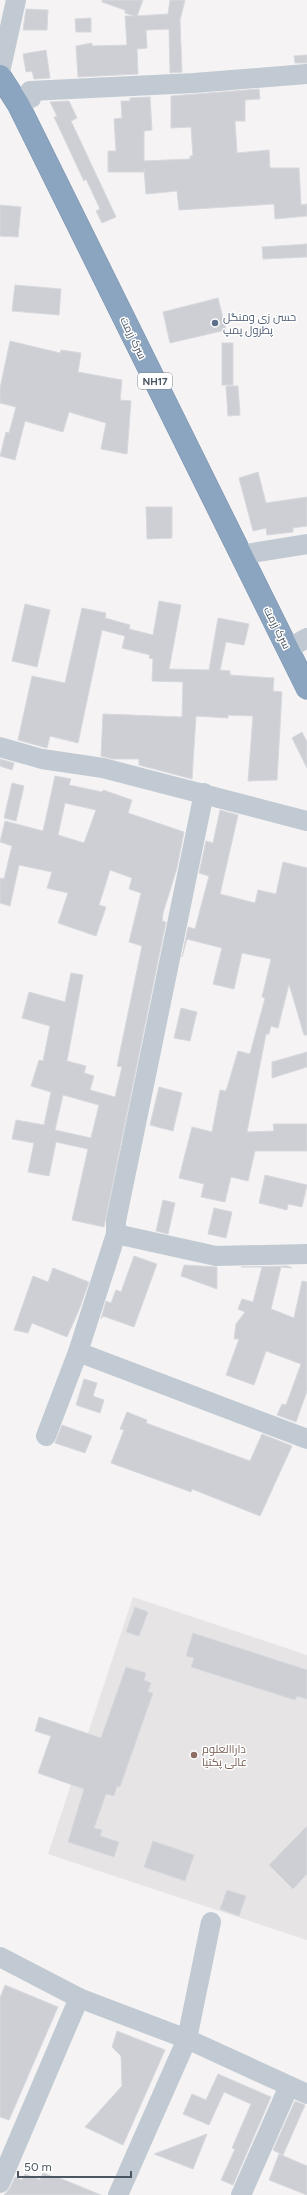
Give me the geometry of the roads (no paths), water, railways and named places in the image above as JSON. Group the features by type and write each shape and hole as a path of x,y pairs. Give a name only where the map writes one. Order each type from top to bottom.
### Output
{"highway":[{"name":"سرک زرمت","path":"0,76 18,104 307,688"}],"street":[{"path":"0,72 16,0"},
{"path":"18,104 31,98 30,91 194,83 307,74"},
{"path":"240,555 307,544"},
{"path":"287,649 307,638"},
{"path":"0,747 42,759 103,768 204,793 307,821"},
{"path":"46,1436 78,1352 116,1234 116,1222 204,793"},
{"path":"116,1234 216,1256 307,1254"},
{"path":"78,1352 307,1439"},
{"path":"118,2195 187,2039 211,1922"},
{"path":"0,1957 79,1998 187,2039 307,2094"},
{"path":"0,2183 79,1998"},
{"path":"241,2195 289,2086"}],"place":[{"name":"حسن زی ومنگل پطرول پمپ","path":"215,323"},
{"name":"داراالعلوم عالی پکتیا","path":"194,1755"}]}
